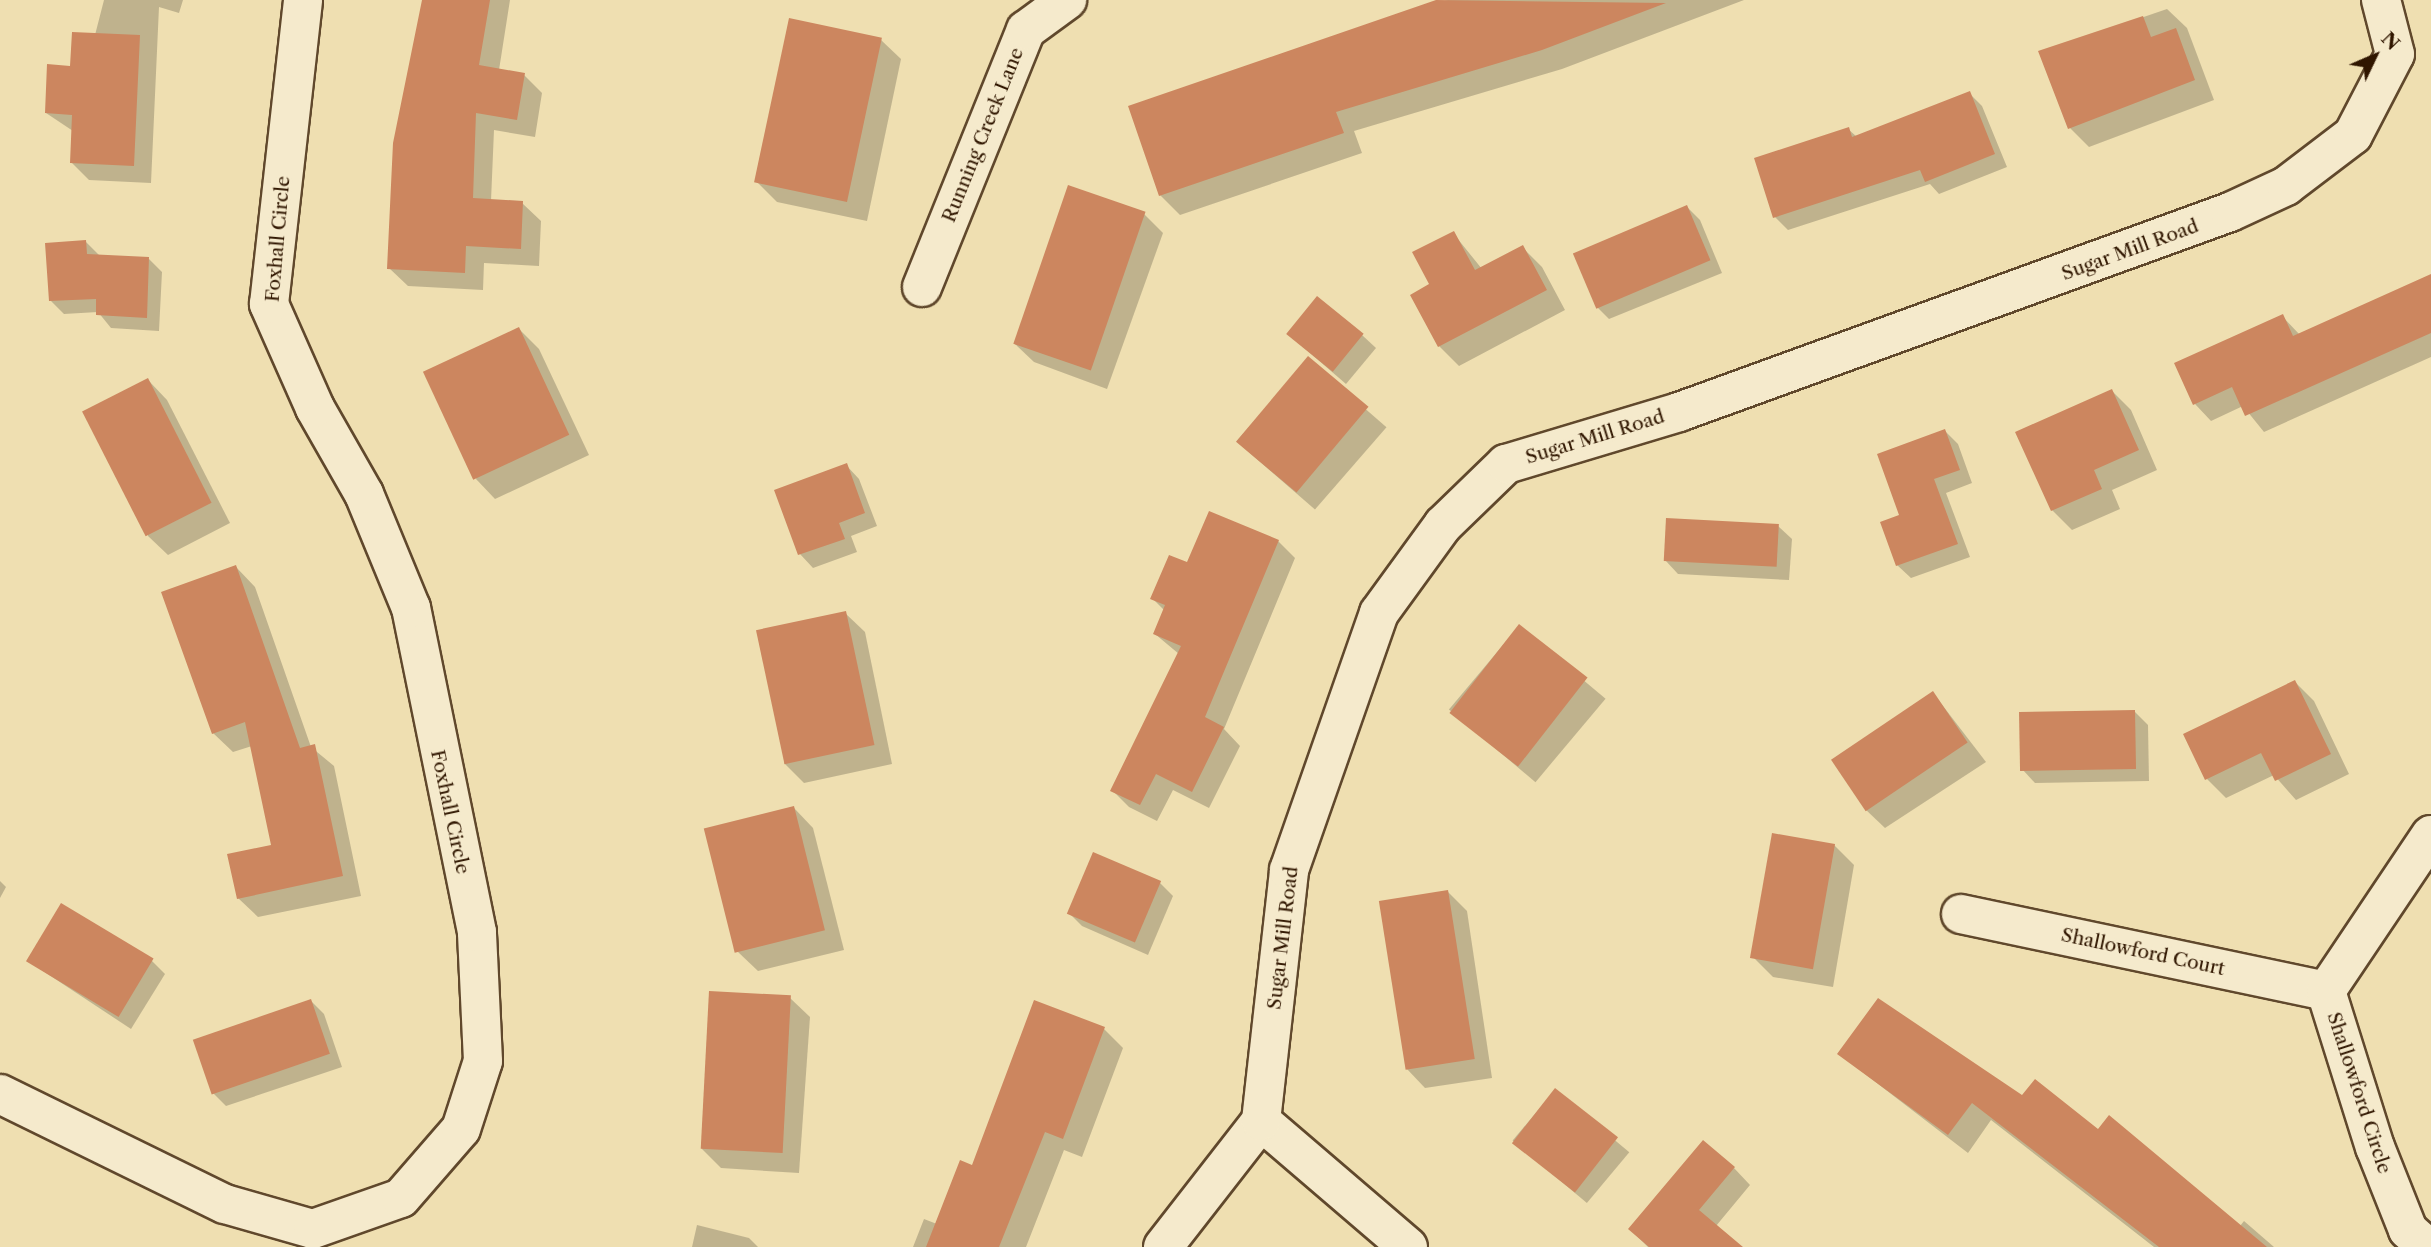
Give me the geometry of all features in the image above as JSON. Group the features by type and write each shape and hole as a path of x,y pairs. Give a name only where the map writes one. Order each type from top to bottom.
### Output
{"street":[{"name":"Foxhall Circle","path":"0,1094 226,1204 313,1229 401,1198 461,1129 483,1061 477,932 411,608 364,494 315,408 269,304 303,0"},
{"name":"Running Creek Lane","path":"922,286 1026,30 1067,0"},
{"name":"Sugar Mill Road","path":"1261,1121 1289,870 1379,613 1443,525 1506,464 1705,403 2230,212 2286,186 2353,135 2395,54 2381,0"},
{"name":"Shallowford Circle","path":"2427,1247 2408,1230 2375,1147 2326,990 2431,835"},
{"name":"Shallowford Court","path":"1961,914 2326,990"},
{"path":"1163,1247 1261,1121 1408,1247"}],"building":[{"path":"422,0 490,0 479,65 525,73 517,120 476,113 473,198 523,201 521,249 466,246 465,273 387,269 393,143"},
{"path":"1436,0 1666,3 1542,50 1336,112 1344,133 1159,196 1128,106"},
{"path":"2143,16 2151,37 2176,28 2195,80 2068,129 2038,51"},
{"path":"789,18 882,38 847,202 754,182"},
{"path":"72,32 140,35 134,166 70,163 72,115 45,113 47,64 70,66"},
{"path":"1970,91 1995,154 1925,182 1920,170 1773,218 1754,158 1849,127 1852,137"},
{"path":"1068,185 1146,212 1091,371 1013,344"},
{"path":"1687,205 1710,260 1596,309 1573,253"},
{"path":"1454,231 1475,270 1523,245 1547,290 1438,347 1410,295 1429,284 1412,252"},
{"path":"86,240 87,254 149,257 147,318 96,315 96,299 49,301 45,243"},
{"path":"2431,274 2431,333 2245,416 2232,387 2193,405 2174,363 2283,314 2293,336"},
{"path":"1317,296 1364,334 1333,372 1286,334"},
{"path":"519,327 569,435 473,480 423,372"},
{"path":"1308,356 1369,407 1297,493 1236,442"},
{"path":"148,378 212,503 146,536 82,412"},
{"path":"2112,389 2139,450 2094,470 2102,489 2051,511 2015,432"},
{"path":"1945,429 1960,470 1934,479 1958,544 1896,566 1880,522 1899,515 1877,454"},
{"path":"847,463 865,513 839,523 845,539 798,555 774,490"},
{"path":"1209,511 1279,540 1205,717 1224,727 1192,792 1156,774 1140,805 1110,791 1181,646 1153,634 1165,605 1150,599 1169,555 1187,562"},
{"path":"1666,518 1779,524 1777,567 1664,561"},
{"path":"236,565 300,748 315,744 343,876 237,899 227,854 271,845 245,722 212,734 161,592"},
{"path":"846,611 874,745 784,764 756,630"},
{"path":"1519,624 1588,678 1518,767 1449,713"},
{"path":"2295,680 2331,754 2275,781 2261,753 2205,780 2183,734"},
{"path":"1933,691 1968,742 1866,811 1831,760"},
{"path":"2135,710 2136,769 2020,771 2019,712"},
{"path":"794,806 825,930 735,953 704,828"},
{"path":"1772,833 1835,844 1813,969 1750,958"},
{"path":"1093,852 1161,881 1135,943 1067,914"},
{"path":"1448,890 1475,1059 1406,1070 1379,901"},
{"path":"61,903 154,959 119,1017 26,961"},
{"path":"709,991 791,995 783,1153 701,1149"},
{"path":"1878,998 2022,1095 2035,1079 2098,1129 2109,1115 2267,1247 2159,1247 1972,1103 1948,1135 1837,1054"},
{"path":"311,999 330,1054 212,1095 193,1040"},
{"path":"1034,1000 1105,1027 1063,1139 1045,1132 999,1247 926,1247 960,1160 972,1165"},
{"path":"1555,1088 1618,1137 1575,1192 1512,1143"},
{"path":"1703,1140 1735,1167 1699,1210 1743,1247 1649,1247 1628,1229"}]}
